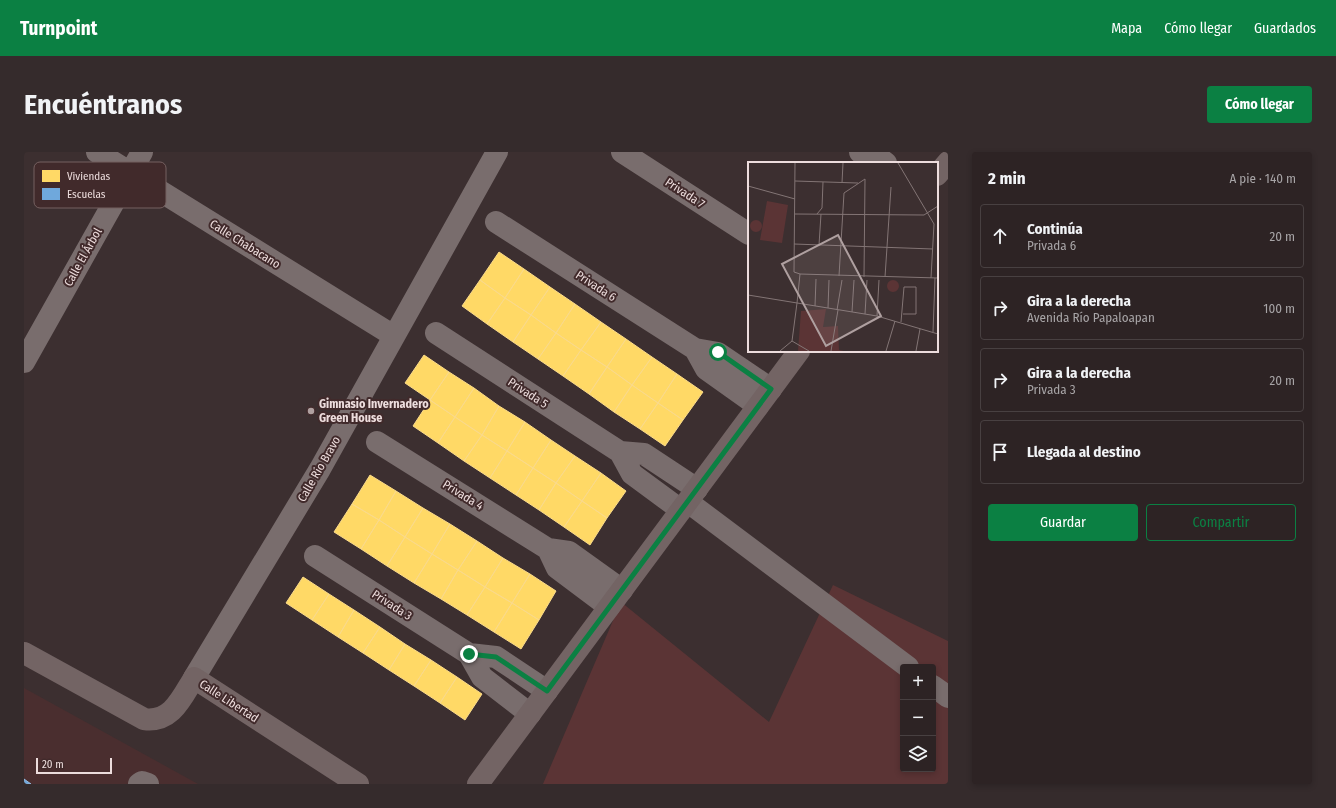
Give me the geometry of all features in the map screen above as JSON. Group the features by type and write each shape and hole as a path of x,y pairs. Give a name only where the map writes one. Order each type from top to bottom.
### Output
{"main road":[{"path":"938,174 948,162"},
{"path":"478,784 798,352"},
{"name":"Calle Libertad","path":"24,653 144,719 153,720 173,711 194,678 358,784"}],"street":[{"name":"Calle Chabacano","path":"97,152 114,162"},
{"name":"Calle El Árbol","path":"136,162 142,152"},
{"name":"Calle Río Bravo","path":"194,678 320,469 497,152"},
{"name":"Privada 7","path":"622,152 748,233"},
{"path":"853,152 858,162"},
{"path":"860,152 878,157 885,162"},
{"name":"Calle Chabacano","path":"166,194 394,336"},
{"name":"Calle El Árbol","path":"24,362 110,208"},
{"name":"Privada 6","path":"496,222 695,350 706,369 758,406"},
{"name":"Privada 5","path":"436,333 620,452 632,474 688,500 904,664"},
{"name":"Privada 6","path":"695,350 718,352 771,389"},
{"name":"Privada 4","path":"377,442 548,549 569,552 622,590"},
{"path":"548,549 557,568 609,607"},
{"name":"Privada 3","path":"315,556 469,654 496,657 547,691"},
{"name":"Privada 3","path":"469,654 482,677 530,714"},
{"path":"936,688 948,697"},
{"path":"139,784 142,782 148,784"}],"shaded area":[{"path":"833,585 948,641 948,784 543,784 621,602 769,722"},
{"path":"24,688 198,784 24,784"}],"building: Viviendas":[{"path":"499,252 524,269 505,298 480,280"},
{"path":"524,269 550,287 531,315 505,298"},
{"path":"480,280 505,298 487,324 462,306"},
{"path":"550,287 575,304 556,333 531,315"},
{"path":"505,298 531,315 513,342 487,324"},
{"path":"575,304 601,322 581,350 556,333"},
{"path":"531,315 556,333 538,359 513,342"},
{"path":"601,322 626,339 607,367 581,350"},
{"path":"556,333 581,350 563,376 538,359"},
{"path":"626,339 652,357 632,385 607,367"},
{"path":"581,350 607,367 589,394 563,376"},
{"path":"424,355 449,372 430,400 405,383"},
{"path":"652,357 677,374 658,403 632,385"},
{"path":"607,367 632,385 614,412 589,394"},
{"path":"449,372 474,388 455,417 430,400"},
{"path":"677,374 703,392 683,420 658,403"},
{"path":"632,385 658,403 640,429 614,412"},
{"path":"474,388 499,406 482,435 455,417"},
{"path":"430,400 455,417 438,443 413,426"},
{"path":"658,403 683,420 665,446 640,429"},
{"path":"499,406 525,422 507,451 482,435"},
{"path":"455,417 482,435 464,461 438,443"},
{"path":"525,422 551,440 533,468 507,451"},
{"path":"482,435 507,451 490,478 464,461"},
{"path":"551,440 575,456 556,483 533,468"},
{"path":"507,451 533,468 516,495 490,478"},
{"path":"575,456 601,473 582,501 556,483"},
{"path":"533,468 556,483 539,510 516,495"},
{"path":"601,473 626,491 607,518 582,501"},
{"path":"370,475 396,491 379,520 352,504"},
{"path":"556,483 582,501 564,527 539,510"},
{"path":"396,491 423,508 405,537 379,520"},
{"path":"582,501 607,518 590,545 564,527"},
{"path":"352,504 379,520 361,549 334,532"},
{"path":"423,508 450,524 432,554 405,537"},
{"path":"379,520 405,537 387,566 361,549"},
{"path":"450,524 477,541 458,570 432,554"},
{"path":"405,537 432,554 414,583 387,566"},
{"path":"477,541 503,558 485,587 458,570"},
{"path":"432,554 458,570 441,599 414,583"},
{"path":"503,558 530,574 512,603 485,587"},
{"path":"458,570 485,587 467,615 441,599"},
{"path":"530,574 556,591 539,620 512,603"},
{"path":"303,577 329,594 312,620 286,603"},
{"path":"485,587 512,603 494,632 467,615"},
{"path":"329,594 354,610 338,637 312,620"},
{"path":"512,603 539,620 521,649 494,632"},
{"path":"354,610 380,627 363,653 338,637"},
{"path":"380,627 405,644 389,670 363,653"},
{"path":"405,644 431,660 414,686 389,670"},
{"path":"431,660 457,677 440,703 414,686"},
{"path":"457,677 482,694 465,720 440,703"}],"building: Escuelas":[{"path":"24,779 31,784 24,784"}],"place":[{"name":"Gimnasio Invernadero Green House","path":"311,411"}],"route":[{"path":"469,654 496,657 547,691 771,389 718,352"}]}
